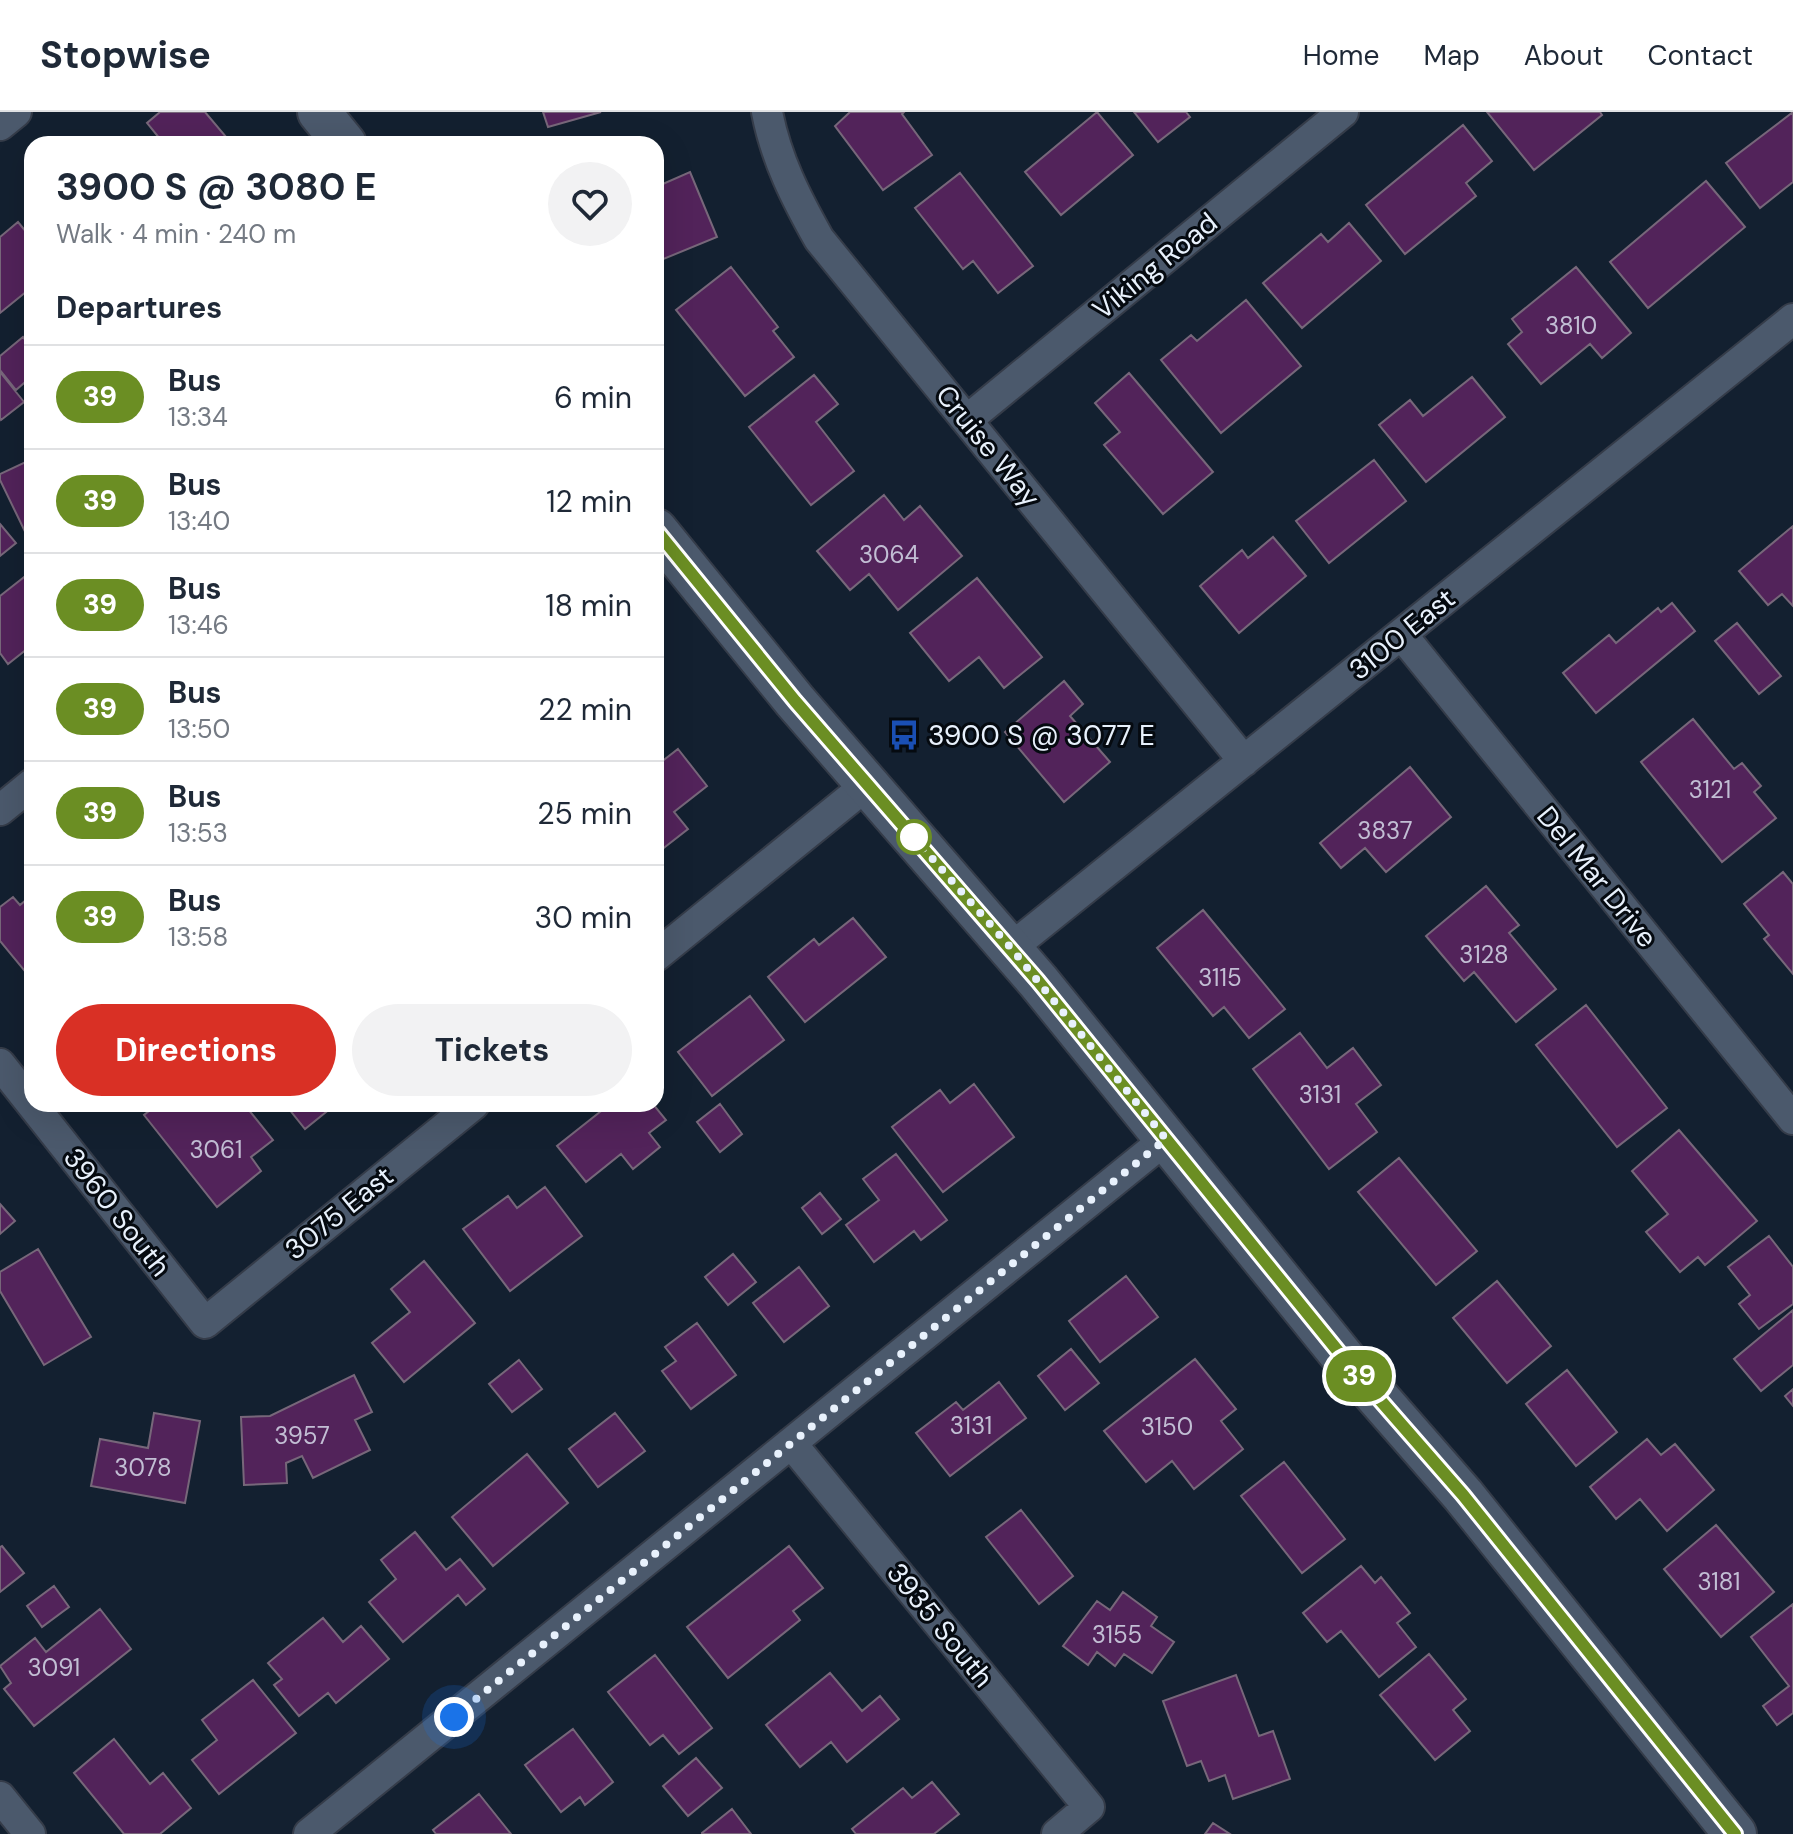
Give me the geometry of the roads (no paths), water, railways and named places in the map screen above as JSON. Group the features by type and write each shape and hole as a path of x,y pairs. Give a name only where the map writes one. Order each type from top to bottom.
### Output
{"main road":[{"path":"319,112 338,136"},
{"path":"664,540 868,784 1011,948 1346,1361 1463,1495 1735,1834"}],"street":[{"path":"0,125 16,112"},
{"name":"Cruise Way","path":"767,112 773,140 791,189 819,239 1244,761"},
{"name":"Viking Road","path":"967,420 1343,112"},
{"name":"3100 East","path":"1011,948 1793,319"},
{"name":"Del Mar Drive","path":"1402,635 1793,1119"},
{"path":"664,950 868,784"},
{"path":"0,810 24,790"},
{"name":"3960 South","path":"0,1064 24,1094"},
{"name":"3960 South","path":"38,1112 205,1323"},
{"name":"3075 East","path":"205,1323 464,1112"},
{"path":"309,1834 1166,1139"},
{"name":"3935 South","path":"791,1443 1089,1807 1057,1834"},
{"path":"0,1797 30,1834"}],"place":[{"name":"3900 S @ 3077 E","path":"904,735"}]}
